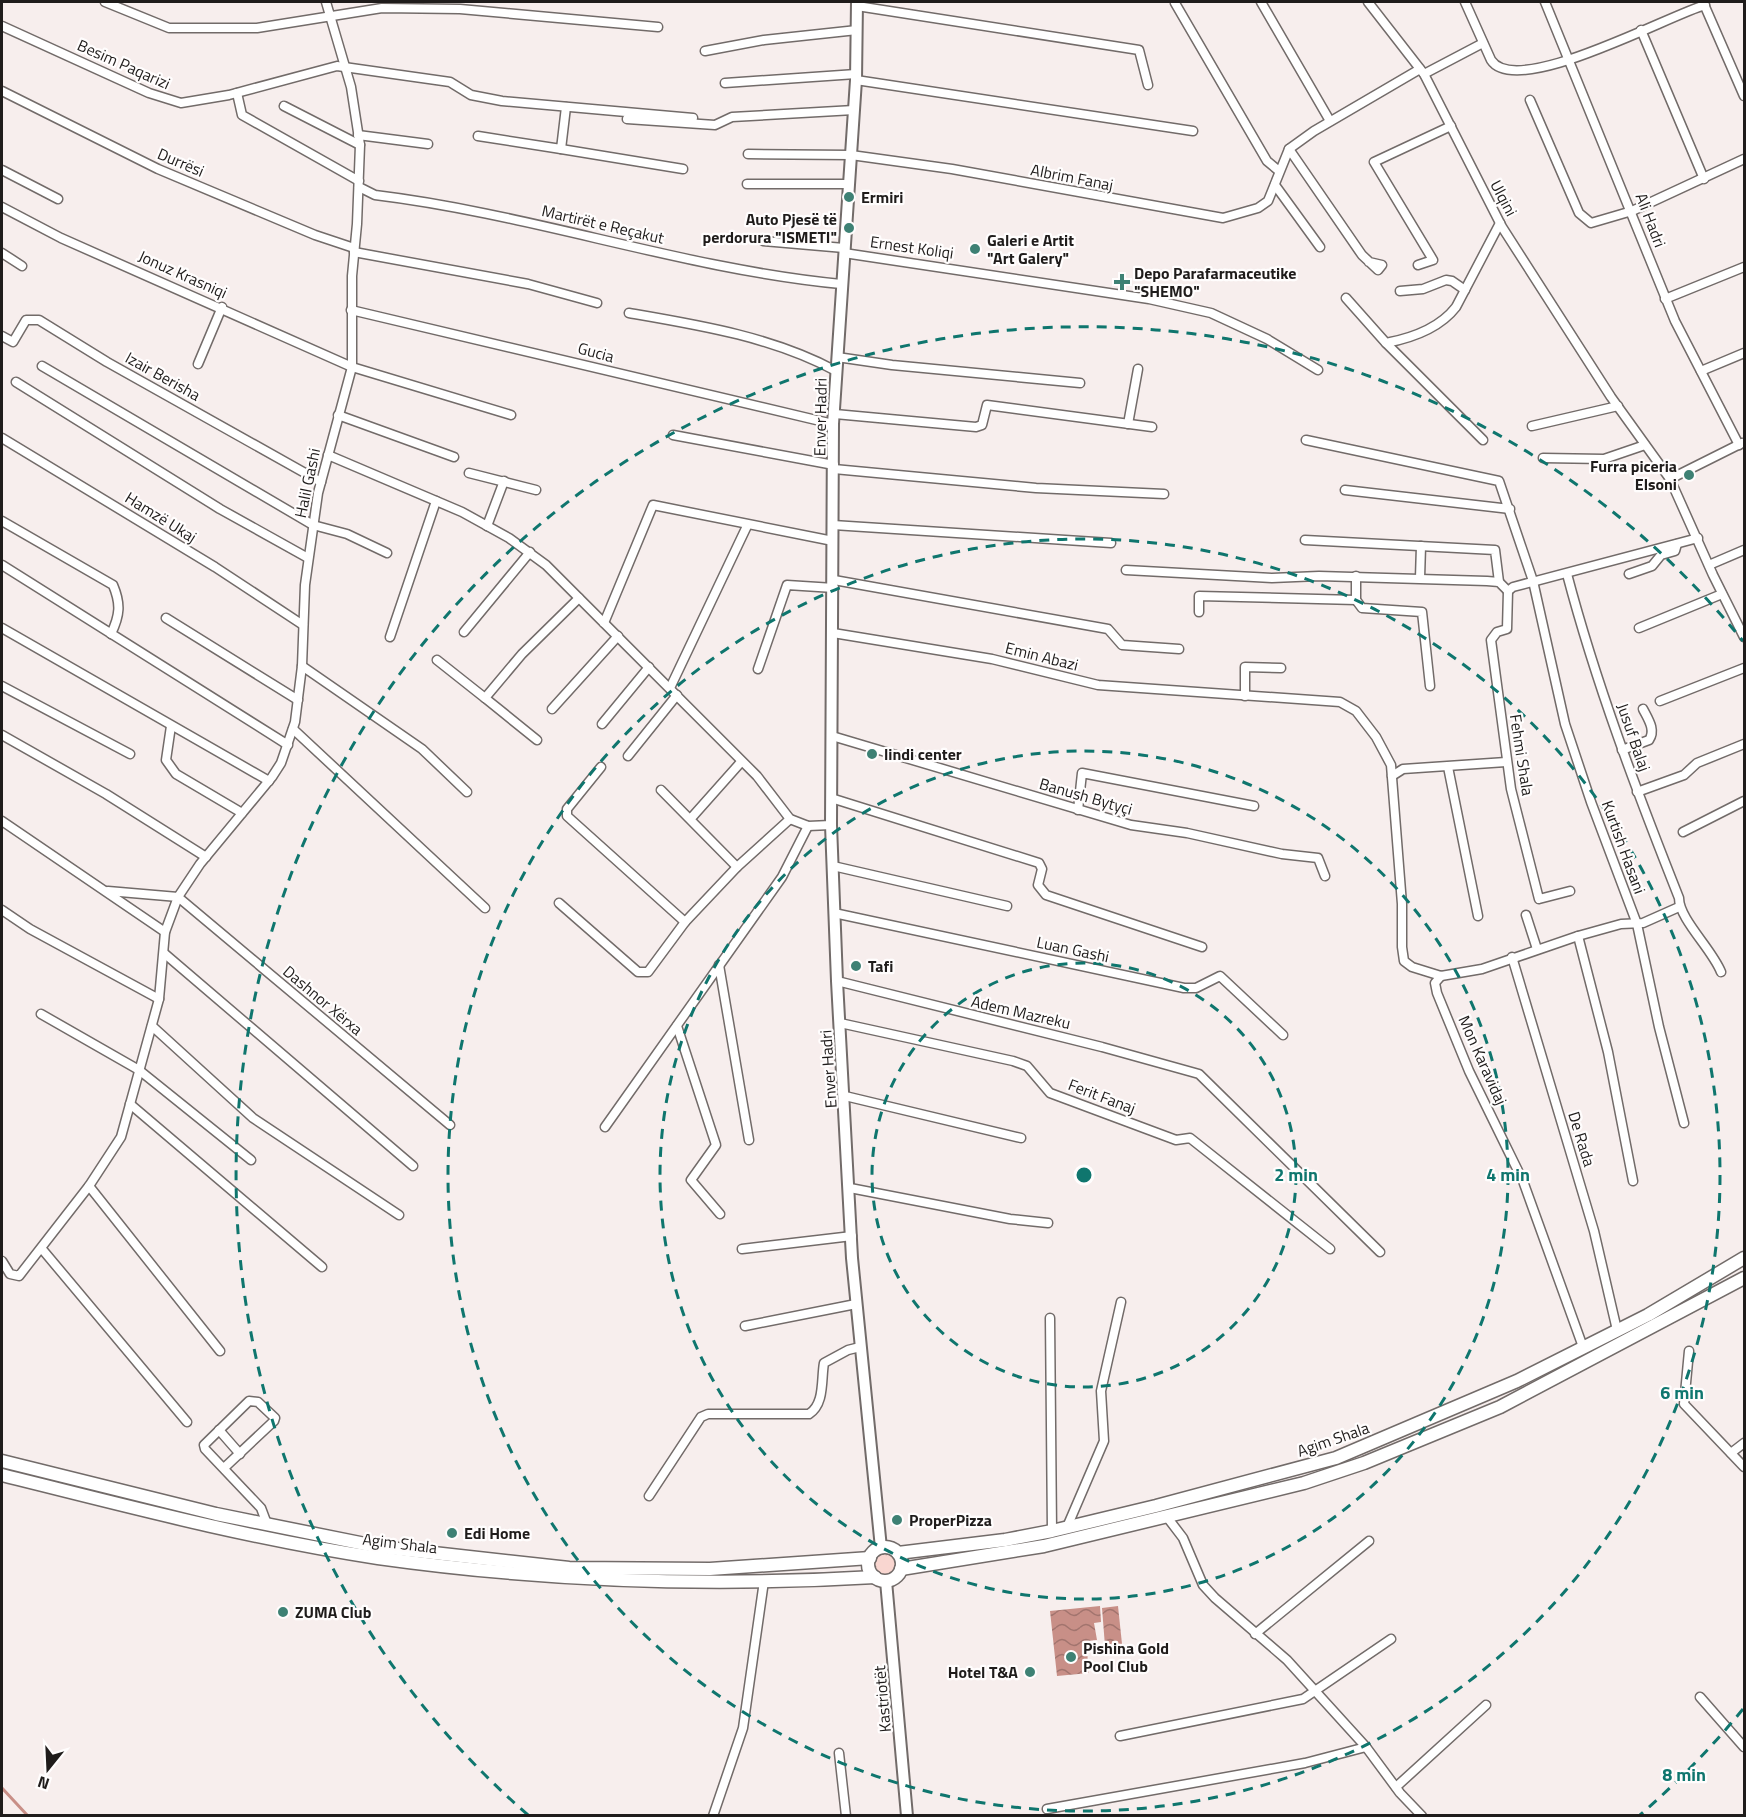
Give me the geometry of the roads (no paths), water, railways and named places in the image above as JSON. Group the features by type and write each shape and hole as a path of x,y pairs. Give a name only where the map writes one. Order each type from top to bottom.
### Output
{"main road":[{"name":"Agim Shala","path":"881,1548 888,1547 898,1553 1005,1540 1067,1527 1336,1458 1517,1381 1617,1330 1744,1258"},
{"name":"Agim Shala","path":"901,1569 1044,1546 1167,1518 1304,1483 1375,1459 1500,1407 1744,1278"},
{"name":"Agim Shala","path":"2,1461 267,1524 380,1547 569,1568 710,1569 870,1558"},
{"name":"Agim Shala","path":"2,1475 212,1526 378,1558 569,1579 709,1582 880,1579"},
{"path":"881,1548 870,1558 869,1569 880,1579 896,1576 901,1569 902,1562 898,1553"}],"street":[{"path":"105,2 169,28 257,28 382,8 460,9 658,27"},
{"name":"Halil Gashi","path":"2,1261 10,1274 19,1276 89,1186 121,1137 159,999 165,954 165,932 178,897 206,857 269,781 281,763 293,729 302,666 308,558 313,525 321,482 352,367 354,319 351,310 360,145 351,87 344,66 341,44 326,2"},
{"path":"1261,2 1330,122"},
{"name":"Ulqini","path":"1368,2 1422,72 1500,223 1618,406 1670,479 1744,637"},
{"path":"1465,2 1491,60 1502,71 1526,70 1570,61 1704,3 1744,96"},
{"name":"Ali Hadri","path":"1545,2 1632,211 1665,299 1701,371 1742,444"},
{"path":"1175,3 1267,161 1279,171"},
{"path":"857,4 1139,50 1148,85"},
{"name":"Enver Hadri","path":"857,4 856,77 834,419 831,825 837,981 856,1304 881,1548"},
{"name":"Besim Paqarizi","path":"2,26 172,102 180,103 237,93 306,73 344,66 450,82 471,95 502,101 693,118"},
{"path":"705,51 764,40 857,30"},
{"path":"1641,30 1704,179"},
{"path":"1367,260 1332,215 1289,149 1330,122 1422,72 1484,42"},
{"path":"725,83 856,77 1158,128 1193,131"},
{"name":"Durrësi","path":"2,91 158,169 354,250 528,284 597,303"},
{"name":"Martirët e Reçakut","path":"237,93 242,116 375,195 500,217 705,262 841,284"},
{"path":"1530,100 1583,219 1591,223 1598,223 1632,211 1744,159"},
{"path":"284,106 360,145"},
{"path":"561,149 566,106"},
{"path":"627,119 715,125 732,117 854,110"},
{"path":"1418,265 1433,260 1374,162 1451,126"},
{"path":"358,135 428,144"},
{"path":"478,136 683,169"},
{"name":"Albrim Fanaj","path":"850,155 952,169 1223,218 1258,208 1268,201 1289,149"},
{"path":"748,154 850,155"},
{"path":"2,170 58,199"},
{"path":"747,184 848,184"},
{"path":"1275,185 1320,247"},
{"name":"Jonuz Krasniqi","path":"2,207 61,238 352,367 512,416"},
{"path":"1386,343 1419,335 1449,316 1500,223"},
{"path":"763,241 844,250"},
{"name":"Ernest Koliqi","path":"844,250 1149,299 1211,313 1267,339 1318,370"},
{"path":"2,253 22,266"},
{"path":"1665,299 1744,267"},
{"path":"1400,291 1423,289 1446,280 1452,281 1465,290"},
{"path":"1346,298 1386,343 1483,440"},
{"path":"198,364 222,308"},
{"name":"Gucia","path":"351,310 834,419 976,427 982,425 987,405 1128,424"},
{"path":"629,313 722,330 783,349 836,371"},
{"name":"Izair Berisha","path":"2,336 15,342 26,320 39,320 107,362 321,482"},
{"path":"1701,371 1744,353"},
{"path":"837,357 892,365 1080,383"},
{"path":"42,366 313,525 347,534 387,553"},
{"path":"1138,369 1128,424 1152,427"},
{"path":"16,382 220,509 308,558"},
{"path":"1532,426 1618,406"},
{"path":"338,415 454,457"},
{"path":"673,435 834,467 1036,488 1164,494"},
{"name":"Hamzë Ukaj","path":"2,438 215,567 303,625"},
{"name":"Kurtish Hasani","path":"1306,440 1499,481 1533,581 1565,724 1636,924 1684,1123"},
{"path":"1670,479 1742,444"},
{"path":"1543,458 1604,459 1645,445"},
{"path":"328,455 436,501 487,526 530,552 677,695 768,789 790,819 808,826 831,825"},
{"path":"469,473 536,490"},
{"path":"487,526 504,481"},
{"path":"1345,490 1510,509"},
{"path":"390,637 436,501"},
{"path":"604,623 653,505 747,526 833,541"},
{"path":"2,521 113,585 119,599 120,616 111,634"},
{"path":"833,525 1111,543"},
{"path":"670,688 747,526"},
{"path":"1305,540 1495,550 1499,582 1508,591 1533,581 1567,574 1698,538"},
{"path":"1629,574 1652,566 1661,555 1675,551 1677,544"},
{"path":"1420,578 1421,546"},
{"path":"1709,565 1744,550"},
{"path":"464,632 530,552"},
{"path":"2,565 288,745"},
{"path":"1126,570 1261,578 1356,576 1499,582"},
{"name":"Jusuf Balaj","path":"1567,574 1622,750 1679,898 1679,907 1711,952 1721,972"},
{"path":"1356,576 1356,600 1365,610 1422,612 1430,686"},
{"path":"758,669 787,585 834,584 1108,629 1122,645 1179,649"},
{"name":"Fehmi Shala","path":"1508,591 1507,629 1493,635 1491,640 1506,762 1539,898 1570,891"},
{"path":"1638,628 1722,594"},
{"path":"1199,612 1199,596 1356,600"},
{"path":"485,698 522,654 579,598"},
{"path":"166,618 298,700"},
{"path":"2,628 269,781"},
{"name":"Emin Abazi","path":"833,633 992,659 1098,685 1340,702 1356,711 1376,737 1391,765 1404,961 1412,967 1441,976"},
{"path":"552,709 618,636"},
{"path":"437,660 537,740"},
{"path":"302,666 422,749 467,792"},
{"path":"602,724 649,667"},
{"path":"1245,696 1245,667 1281,668"},
{"path":"1660,701 1744,668"},
{"path":"2,686 130,754"},
{"path":"628,756 677,695"},
{"path":"1622,750 1648,740 1651,736 1651,727 1643,709"},
{"path":"171,726 166,760 176,774 242,813"},
{"path":"293,729 485,908"},
{"path":"2,735 106,794 206,857"},
{"name":"Banush Bytyçi","path":"832,736 1131,825 1187,833 1282,855 1318,858 1324,876"},
{"path":"1637,792 1684,775 1697,762 1744,744"},
{"path":"693,816 741,762"},
{"path":"1392,776 1403,769 1506,762"},
{"path":"601,767 567,809 567,816 685,922"},
{"path":"1448,767 1478,916"},
{"path":"1078,810 1082,773 1254,806"},
{"path":"661,790 737,867"},
{"path":"831,798 1039,862 1042,869 1038,885 1046,895 1202,947"},
{"path":"1683,832 1744,801"},
{"path":"559,903 643,974 648,972 685,922 737,867 790,819"},
{"path":"2,821 108,891 165,932"},
{"path":"605,1127 782,877 808,826"},
{"path":"833,866 1006,906"},
{"path":"108,891 178,897"},
{"name":"Dashnor Xërxa","path":"178,897 450,1125"},
{"path":"1441,976 1482,969 1578,936 1621,924 1636,924 1679,907"},
{"path":"2,910 30,929 159,999"},
{"name":"Luan Gashi","path":"834,913 1184,988 1196,988 1220,976 1283,1035"},
{"path":"1526,915 1537,949"},
{"path":"1578,936 1608,1052 1633,1181"},
{"path":"165,954 413,1166"},
{"name":"De Rada","path":"1512,957 1594,1231 1617,1330"},
{"path":"719,965 749,1140"},
{"name":"Mon Karavidaj","path":"1441,976 1435,983 1437,993 1469,1071 1523,1181 1583,1347"},
{"name":"Adem Mazreku","path":"837,981 1102,1047 1198,1074 1380,1252"},
{"path":"41,1014 139,1070 251,1160"},
{"name":"Ferit Fanaj","path":"840,1023 1013,1061 1027,1066 1050,1093 1176,1140 1190,1138 1330,1249"},
{"path":"152,1026 253,1118 399,1215"},
{"path":"677,1026 716,1145 691,1180 720,1214"},
{"path":"845,1096 1021,1138"},
{"path":"130,1104 322,1267"},
{"path":"89,1186 220,1351"},
{"path":"850,1188 1010,1219 1048,1223"},
{"path":"742,1249 852,1236"},
{"path":"42,1249 187,1422"},
{"path":"1067,1527 1104,1441 1101,1391 1121,1302"},
{"path":"745,1326 856,1304"},
{"path":"1050,1318 1052,1530"},
{"path":"648,1496 701,1417 708,1414 809,1413 816,1410 820,1400 824,1363 848,1350 860,1347"},
{"path":"1689,1351 1684,1404 1744,1467"},
{"path":"224,1468 272,1425 274,1418 252,1400 204,1445 224,1468 261,1508 267,1524"},
{"path":"219,1430 240,1454"},
{"path":"1731,1453 1744,1443"},
{"path":"1167,1518 1183,1538 1203,1585 1215,1599 1287,1660 1316,1690 1422,1815"},
{"path":"1255,1634 1369,1541"},
{"name":"Kastriotët","path":"880,1579 907,1815"},
{"path":"713,1815 743,1728 764,1581"},
{"path":"1120,1736 1303,1698 1391,1639"},
{"path":"1700,1697 1744,1746"},
{"path":"1396,1787 1486,1705"},
{"path":"1047,1809 1305,1763 1366,1747"},
{"path":"839,1754 846,1815"}],"water":[{"name":"Pishina Gold Pool Club","path":"1100,1606 1101,1622 1094,1623 1097,1640 1086,1641 1089,1673 1057,1676 1050,1611"},
{"path":"1118,1606 1122,1644 1105,1646 1102,1608"}],"waterway":[{"path":"2,1788 28,1816"}],"place":[{"name":"Ermiri","path":"849,197"},
{"name":"Auto Pjesë të perdorura \"ISMETI\"","path":"849,228"},
{"name":"Galeri e Artit \"Art Galery\"","path":"975,249"},
{"name":"Depo Parafarmaceutike \"SHEMO\"","path":"1122,282"},
{"name":"Furra piceria Elsoni","path":"1689,475"},
{"name":"lindi center","path":"872,754"},
{"name":"Tafi","path":"856,966"},
{"name":"ProperPizza","path":"897,1520"},
{"name":"Edi Home","path":"452,1533"},
{"name":"ZUMA Club","path":"283,1612"},
{"name":"Pishina Gold Pool Club","path":"1071,1657"},
{"name":"Hotel T&A","path":"1030,1672"}]}
